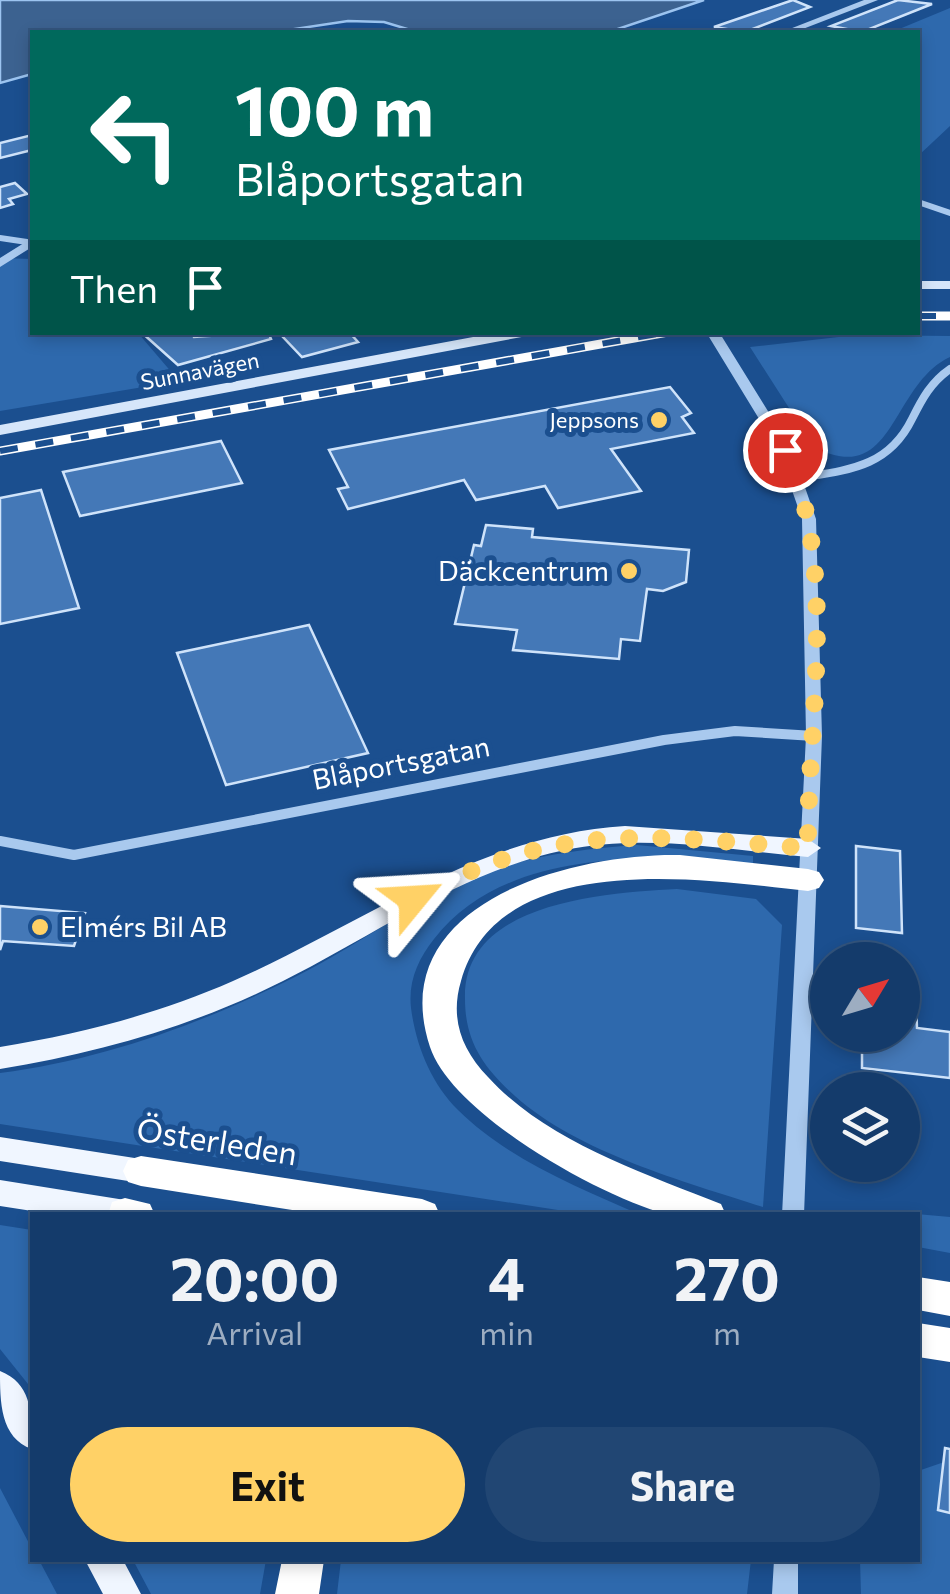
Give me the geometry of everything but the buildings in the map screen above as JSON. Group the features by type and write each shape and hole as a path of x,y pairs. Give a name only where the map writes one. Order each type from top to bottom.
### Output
{"highway":[{"path":"701,1212 599,1168 490,1104 450,1059 438,1013 443,974 460,943 486,916 517,896 560,881 606,870 808,864"},
{"name":"Österleden","path":"141,1171 403,1212"},
{"path":"297,1594 303,1562"}],"main road":[{"path":"920,285 950,285"},
{"name":"Sunnavägen","path":"0,430 511,335"},
{"path":"0,1058 94,1040 218,998 272,974 440,884 529,850 610,837 808,864"},
{"name":"Österleden","path":"0,1149 141,1171"},
{"path":"0,1193 119,1212"},
{"path":"0,1386 30,1431"},
{"path":"105,1562 123,1594"}],"street":[{"path":"792,30 873,0"},
{"path":"920,203 950,213"},
{"path":"0,238 30,242"},
{"path":"0,263 30,242"},
{"path":"714,335 798,478 809,519 814,736 793,1212"},
{"path":"798,478 864,464 892,451 919,397 950,369"},
{"name":"Blåportsgatan","path":"0,842 74,856 664,740 735,731 814,736"},
{"path":"785,1594 786,1562"}],"shaded area":[{"path":"0,0 704,0 615,30 410,30 384,22 348,21 288,30 30,30 30,75 0,83"},
{"path":"950,8 950,126 920,154 920,30 897,30"},
{"path":"0,258 30,259 30,335 140,335 179,381 0,411"},
{"path":"856,335 950,336 950,357 930,371 877,444 861,455 841,456 814,447 750,347"},
{"path":"637,845 753,856 753,864 670,859 582,864 539,872 500,887 464,909 434,939 415,971 411,1008 426,1063 458,1110 521,1158 634,1212 571,1212 0,1124 0,1073 114,1049 225,1010 295,977 463,882 506,866 580,851"},
{"path":"677,889 756,899 782,925 763,1207 633,1163 540,1116 504,1086 486,1064 468,1028 465,999 470,966 487,941 512,922 578,900"},
{"path":"920,1214 950,1217 950,1253 920,1247"},
{"path":"0,1225 30,1230 30,1386 0,1349"},
{"path":"950,1460 950,1594 861,1594 860,1562 920,1562 920,1470"},
{"path":"0,1488 30,1545 30,1562 40,1562 57,1594 0,1594"},
{"path":"134,1562 266,1562 260,1594 151,1594"},
{"path":"341,1562 751,1562 747,1594 337,1594"}],"railway":[{"path":"920,316 950,316"},
{"path":"0,451 651,335"}],"place":[{"name":"Jeppsons","path":"659,420"},
{"name":"Däckcentrum","path":"629,571"},
{"name":"Elmérs Bil AB","path":"40,927"}],"route":[{"path":"413,899 481,865 570,840 662,837 808,848 814,736 813,564 809,519 798,478 785,450"}]}
